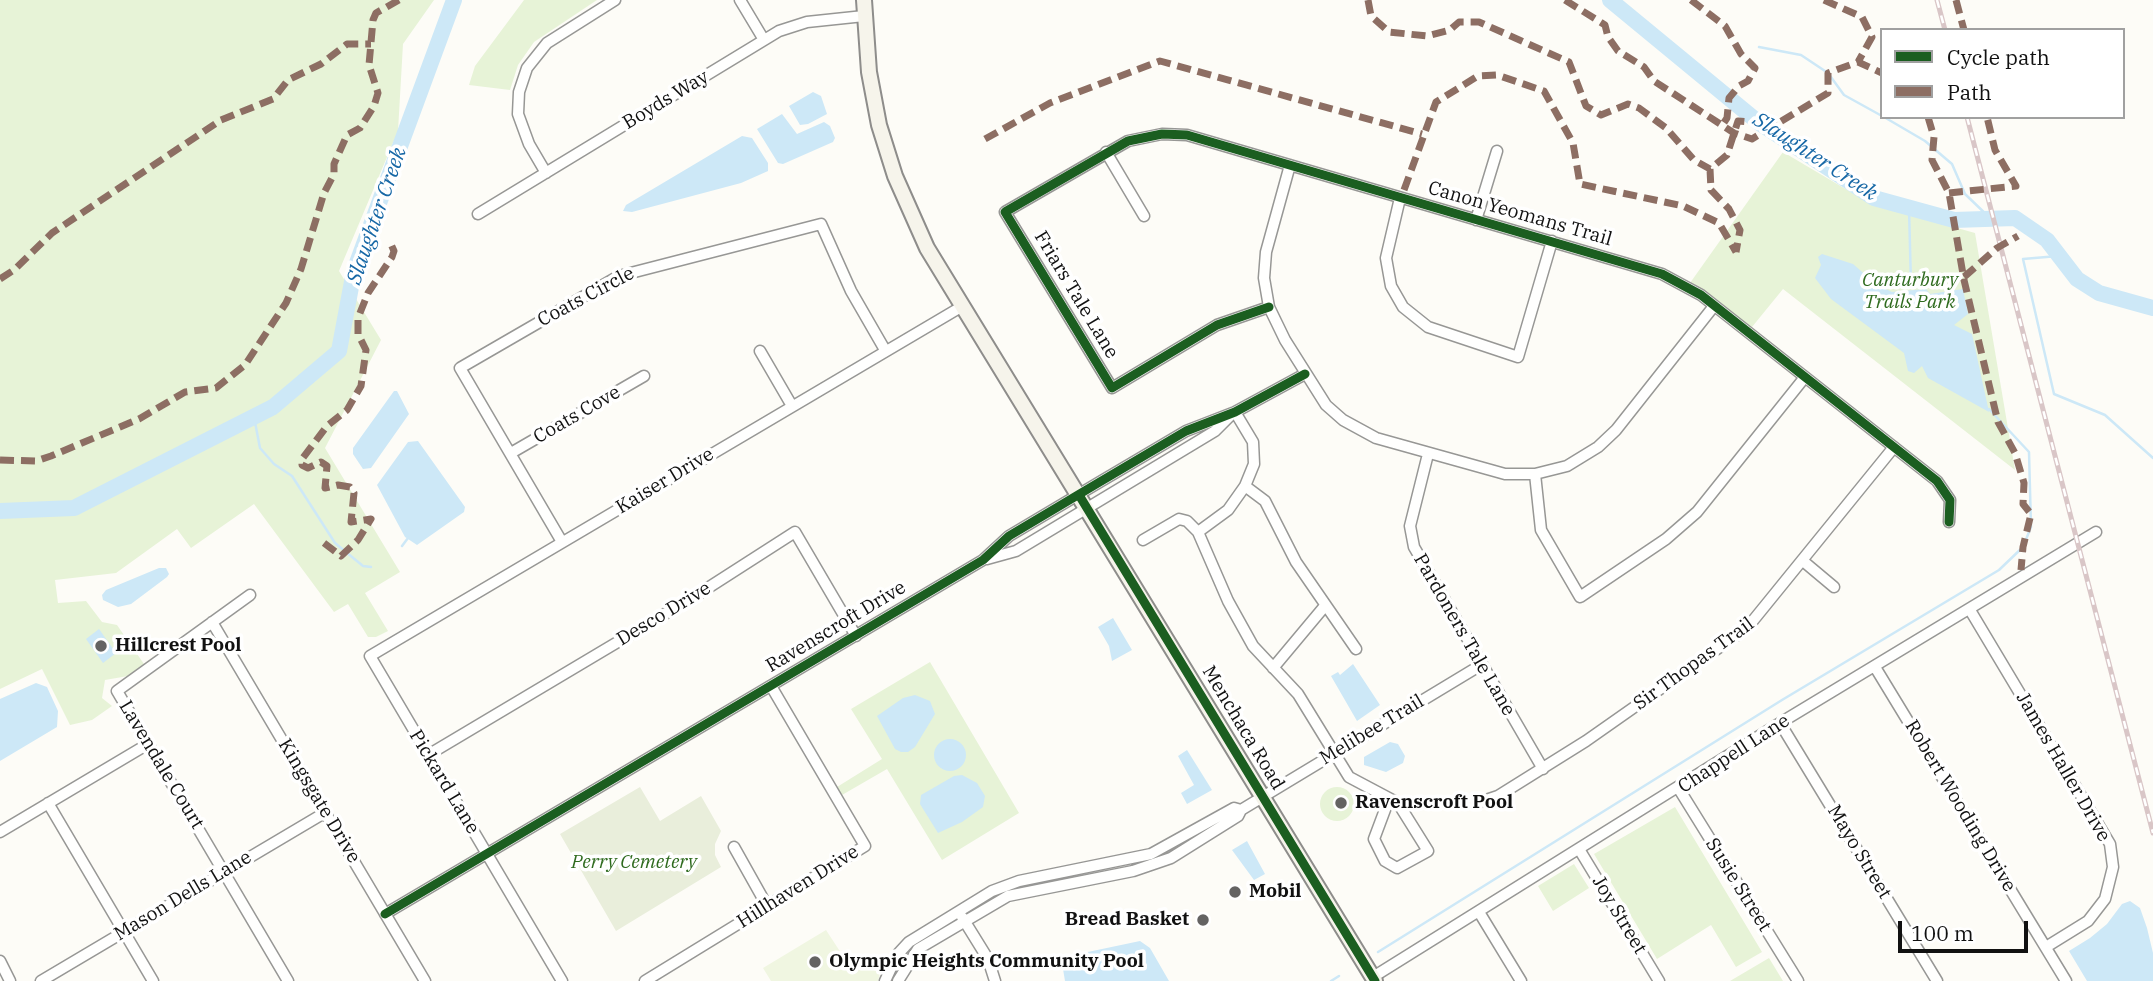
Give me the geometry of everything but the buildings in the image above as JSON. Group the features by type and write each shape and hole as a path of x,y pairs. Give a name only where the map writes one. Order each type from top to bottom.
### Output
{"main road":[{"name":"Menchaca Road","path":"864,0 872,85 895,176 926,248 1374,979"}],"street":[{"path":"546,173 529,144 518,114 519,92 527,68 547,43 615,0"},
{"path":"740,0 764,40"},
{"name":"Boyds Way","path":"478,214 764,40 807,22 864,16"},
{"name":"Canon Yeomans Trail","path":"1005,212 1106,152 1138,138 1175,134 1199,138 1662,274 1694,290 1944,489 1952,508 1949,522"},
{"path":"1476,219 1497,151"},
{"path":"1106,152 1144,216"},
{"path":"1290,165 1266,252 1264,278 1269,307 1305,374 1326,405 1343,420 1376,438 1505,474 1535,474 1579,461 1608,439 1714,306"},
{"path":"1400,198 1385,258 1391,286 1403,307 1428,327 1518,356 1552,241"},
{"name":"Friars Tale Lane","path":"1005,212 1112,388 1217,326 1269,307"},
{"name":"Coats Circle","path":"562,542 460,368 603,284 639,269 821,224 851,291 886,351"},
{"name":"Kaiser Drive","path":"370,656 961,306"},
{"path":"760,351 792,406"},
{"name":"Ravenscroft Drive","path":"385,914 983,560 1009,536 1186,431 1235,412 1305,374"},
{"name":"Coats Cove","path":"511,453 644,376"},
{"path":"1535,474 1539,520 1545,540 1580,597 1666,539 1697,512 1805,377"},
{"path":"1198,532 1228,510 1245,486 1254,464 1255,449 1235,412"},
{"name":"Ravenscroft Drive","path":"983,560 1016,551 1215,430 1235,412"},
{"name":"Sir Thopas Trail","path":"1480,802 1498,796 1543,769 1747,628 1894,447"},
{"name":"Pardoners Tale Lane","path":"1428,454 1410,526 1413,547 1543,769"},
{"path":"1245,486 1265,501 1287,547 1324,607 1339,622 1356,649"},
{"path":"1143,540 1179,519 1187,521 1198,532 1253,646 1298,694 1349,777 1389,799 1402,807 1428,851 1397,868 1385,861 1374,839 1389,799"},
{"name":"Desco Drive","path":"428,755 700,593 795,532 856,636"},
{"name":"Chappell Lane","path":"1374,979 1780,723 2096,532"},
{"path":"1803,561 1834,587"},
{"name":"Lavendale Court","path":"250,594 117,691 288,981"},
{"path":"1273,668 1324,607"},
{"name":"James Haller Drive","path":"1970,610 2110,844 2113,877 2105,900 2088,921 2046,947"},
{"name":"Kingsgate Drive","path":"212,622 425,981"},
{"name":"Pickard Lane","path":"370,656 562,981"},
{"name":"Melibee Trail","path":"1241,810 1481,665"},
{"name":"Robert Wooding Drive","path":"1875,667 2066,981"},
{"name":"Hillhaven Drive","path":"645,981 766,904 865,846 771,686"},
{"name":"Mayo Street","path":"1780,723 1937,981"},
{"path":"0,832 148,744"},
{"name":"Susie Street","path":"1679,789 1798,981"},
{"path":"48,803 153,981"},
{"path":"885,981 897,955 909,942 992,891 1019,881 1152,853 1234,808 1241,810 1238,816 1171,858 1153,866 1016,893 918,950 903,968 898,981"},
{"name":"Mason Dells Lane","path":"41,981 326,812"},
{"path":"734,847 766,904"},
{"name":"Joy Street","path":"1579,849 1659,981"},
{"path":"958,910 988,959 995,981"},
{"path":"1479,912 1521,981"},
{"path":"0,961 10,981"}],"green space":[{"path":"0,0 434,0 403,44 398,131 339,271 381,340 325,448 400,572 365,593 388,631 376,637 368,637 348,604 334,612 254,504 191,548 177,529 116,573 55,580 58,603 86,601 102,622 117,625 144,664 128,676 105,680 102,698 112,706 92,720 70,725 42,669 0,689"},
{"path":"524,0 597,0 534,42 518,65 510,90 469,85 475,66"},
{"name":"Canturbury Trails Park","path":"1783,152 1871,204 1975,233 2015,470 1783,289 1752,327 1690,283"},
{"path":"930,662 1019,813 942,860 887,769 842,795 837,787 882,759 851,709"},
{"name":"Perry Cemetery","path":"640,787 660,821 701,796 721,831 715,844 715,855 721,867 616,931 560,834"},
{"path":"1337,787 1349,792 1354,804 1349,816 1337,821 1325,816 1320,804 1325,792"},
{"path":"1675,807 1762,952 1736,967 1711,925 1657,959 1594,854"},
{"path":"1574,864 1589,888 1553,911 1538,886"},
{"name":"Olympic Heights Community Pool","path":"826,930 843,956 880,973 878,981 771,981 763,968"},
{"path":"1769,958 1783,981 1730,981"}],"water":[{"path":"813,92 821,96 827,114 800,125 789,106"},
{"path":"782,114 797,134 824,122 830,126 835,138 833,142 783,164 778,163 757,129"},
{"path":"742,136 752,138 768,163 768,171 741,183 632,212 623,211 626,205"},
{"path":"1822,254 1853,264 1877,285 1892,292 1926,289 1930,294 1963,289 1968,314 1954,325 1972,334 1989,412 1928,378 1922,366 1914,373 1908,371 1904,353 1831,299 1815,278 1821,265 1818,257"},
{"path":"394,391 397,391 409,414 371,468 363,469 353,454 353,448"},
{"path":"418,441 465,507 464,512 417,545 405,537 377,485 408,442"},
{"path":"159,568 166,568 169,574 167,577 131,604 118,607 103,600 102,595 106,590"},
{"path":"1113,618 1132,650 1112,661 1109,646 1098,627"},
{"name":"Hillcrest Pool","path":"99,629 116,653 103,663 86,639"},
{"path":"1353,664 1380,705 1357,721 1331,676 1338,672 1340,675"},
{"path":"36,683 47,687 58,711 57,727 0,761 0,699"},
{"path":"915,695 930,701 935,714 915,747 908,752 901,752 895,749 877,716 903,698"},
{"path":"950,739 961,744 966,755 961,766 950,771 939,766 934,755 939,744"},
{"path":"1390,742 1398,744 1405,756 1403,763 1386,772 1364,765 1364,757"},
{"path":"1187,750 1212,790 1187,804 1181,793 1194,785 1178,756"},
{"path":"962,775 977,783 985,796 983,807 962,822 938,833 920,804 921,795 954,776"},
{"path":"1247,841 1265,874 1254,880 1232,850"},
{"path":"2130,901 2140,908 2147,928 2153,953 2153,981 2087,981 2069,951 2090,938 2107,924 2122,904"},
{"path":"1140,941 1150,948 1169,981 1065,981 1062,963 1064,957"}],"waterway":[{"name":"Slaughter Creek","path":"0,511 74,508 273,407 339,351 354,271 454,0"},
{"name":"Slaughter Creek","path":"1610,0 1758,122 1874,198 1954,220 2015,218 2047,240 2077,279 2099,293 2153,308"},
{"path":"1759,47 1801,55 1828,73 1844,95 1880,115"},
{"path":"1887,119 1925,141 1952,164 1965,194 1991,219"},
{"path":"1909,208 1911,285"},
{"path":"2058,256 2023,259 2054,394 2105,415 2153,458"},
{"path":"1378,952 1782,700 1999,570 2023,547 2031,527 2029,452 1989,409"},
{"path":"254,417 260,448 274,464 292,476 335,543 363,566 371,567"},
{"path":"402,546 408,538"},
{"path":"1331,981 1339,976"}],"railway":[{"path":"1937,0 1944,28"},
{"path":"1968,119 2153,833"}],"marked path":[{"path":"0,460 36,461 51,456 139,419 185,392 216,388 245,365 286,303 301,269 324,193 334,174 334,164 347,135 360,128 374,106 378,93 369,65 373,20 376,13 399,0"},
{"path":"1368,0 1371,16 1389,32 1427,36 1450,30 1459,22 1479,22 1569,62 1586,106 1601,115 1628,104 1639,108 1666,128 1694,160 1710,169 1727,155 1738,121 1777,124"},
{"path":"1565,0 1605,25 1608,37 1618,51 1644,67 1654,81 1734,133 1752,139 1828,93 1828,73 1858,62 1880,72"},
{"path":"1691,0 1725,26 1741,54 1755,68 1748,81 1739,86 1729,98 1727,118 1723,124"},
{"path":"1824,0 1862,17 1872,37 1858,62"},
{"path":"1956,0 1963,28"},
{"path":"0,279 14,270 52,233 221,120 273,99 288,80 321,64 347,44 371,44"},
{"path":"985,139 1050,103 1160,61 1422,134"},
{"path":"1404,190 1436,102 1478,76 1497,75 1544,91 1573,143 1580,184 1683,206 1719,223 1736,252"},
{"path":"1929,119 1934,137 1932,160 1949,193 1964,280 1998,422 2015,453 2024,483 2023,504 2031,514 2021,570"},
{"path":"1949,193 2016,186 1995,150 1987,119"},
{"path":"1710,169 1711,190 1729,209 1740,230 1736,252"},
{"path":"1964,277 1997,248 2018,236"},
{"path":"324,543 341,556 358,540 371,519 351,522 354,493 350,487 338,485 325,488 327,466 321,462 308,468 302,465 302,459 327,426 347,410 361,386 366,350 358,334 358,318 368,293 392,257 394,251 390,242"}],"cycle path":[{"path":"1269,307 1217,325 1112,388 1005,212 1128,141 1162,134 1187,135 1662,274 1701,295 1937,481 1950,500 1949,522"},
{"path":"385,914 983,560 1009,536 1186,431 1235,412 1305,374"},
{"path":"1079,495 1375,981"}],"place":[{"name":"Hillcrest Pool","path":"101,646"},
{"name":"Ravenscroft Pool","path":"1341,803"},
{"name":"Mobil","path":"1235,892"},
{"name":"Bread Basket","path":"1203,920"},
{"name":"Olympic Heights Community Pool","path":"815,962"}]}
